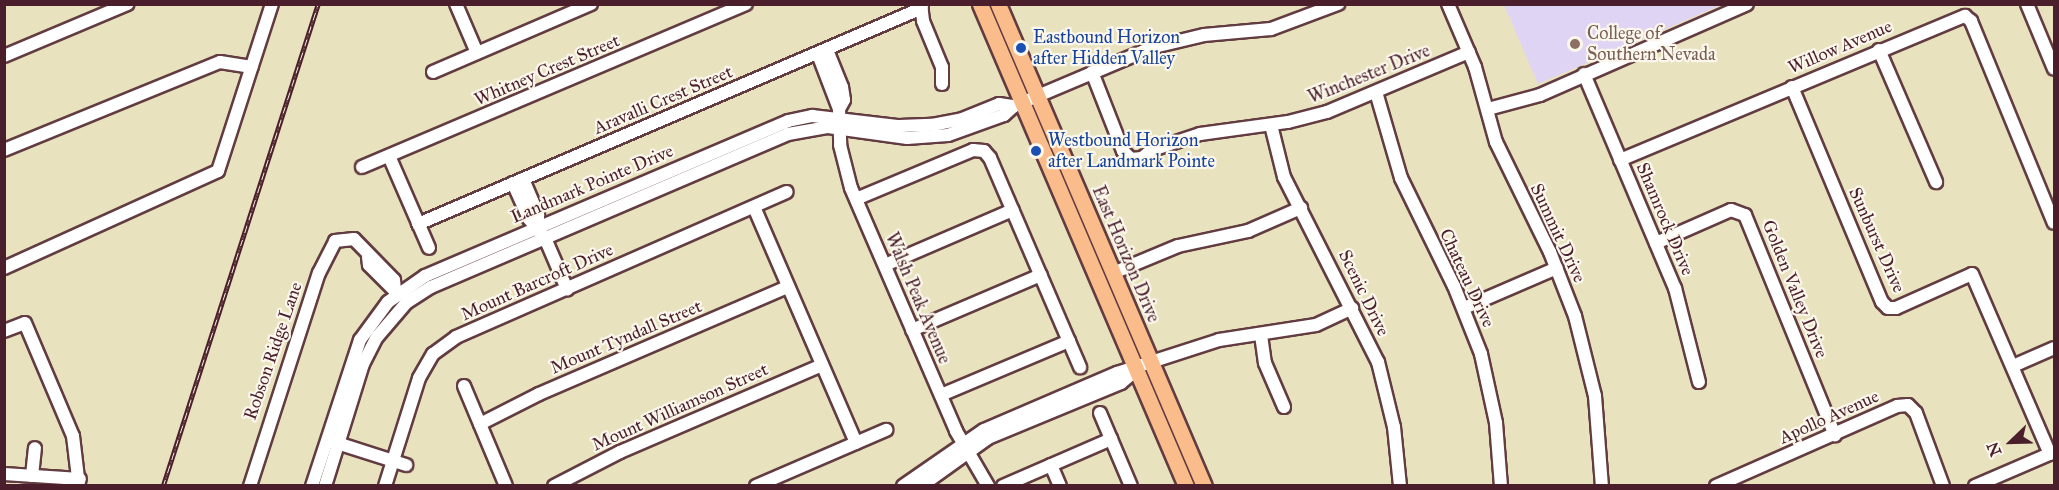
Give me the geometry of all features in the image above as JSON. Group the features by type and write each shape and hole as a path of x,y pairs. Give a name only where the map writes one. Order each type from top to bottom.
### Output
{"main road":[{"name":"East Horizon Drive","path":"980,4 1018,104 1186,486"},
{"name":"East Horizon Drive","path":"998,4 1204,486"}],"street":[{"path":"4,56 128,4"},
{"path":"4,268 218,171 272,4"},
{"path":"456,4 477,52"},
{"path":"433,72 591,4"},
{"name":"Whitney Crest Street","path":"362,167 746,4"},
{"name":"Landmark Pointe Drive","path":"312,486 333,442 363,364 399,295 425,276 771,127 812,116 899,126 932,125 962,119 999,104 1018,104 1162,44 1204,35 1271,29 1338,4"},
{"name":"Summit Drive","path":"1448,4 1469,52 1501,155 1557,268 1590,374 1602,486"},
{"path":"1488,109 1540,95 1747,4"},
{"path":"2027,4 2055,69"},
{"path":"921,6 923,21 942,67 942,84"},
{"name":"Aravalli Crest Street","path":"418,224 823,52 921,6"},
{"name":"Willow Avenue","path":"1620,160 1956,16 1965,16 1971,21 2055,223"},
{"path":"1879,50 1936,182"},
{"name":"Walsh Peak Avenue","path":"823,52 842,87 844,100 839,118 845,167 856,199 941,395 988,486"},
{"name":"Winchester Drive","path":"1092,72 1123,151 1131,159 1142,158 1152,150 1200,134 1271,125 1327,112 1469,52"},
{"path":"4,150 220,62 252,67"},
{"name":"Shamrock Drive","path":"1584,74 1684,314 1699,382"},
{"name":"Sunburst Drive","path":"1792,87 1882,302 1888,308 1896,308 1972,274 2052,453"},
{"name":"Chateau Drive","path":"1376,92 1406,192 1464,308 1492,399 1501,486"},
{"name":"Landmark Pointe Drive","path":"399,295 431,287 779,138 839,118"},
{"name":"Scenic Drive","path":"1271,125 1279,163 1378,362 1390,403 1400,486"},
{"path":"856,199 973,150 984,152 990,158 1080,367"},
{"path":"389,156 429,248"},
{"path":"518,181 529,219 545,238 567,289"},
{"name":"Mount Barcroft Drive","path":"385,486 419,378 433,354 456,337 787,192"},
{"path":"754,207 856,442"},
{"path":"1113,273 1178,246 1248,231 1301,208"},
{"path":"885,265 1013,210"},
{"name":"Golden Valley Drive","path":"1656,243 1731,210 1745,215 1835,435"},
{"name":"Robson Ridge Lane","path":"250,486 319,273 335,241 345,237 354,239 368,257 369,265 387,286 399,295"},
{"path":"1464,308 1557,268"},
{"path":"912,330 1041,275"},
{"name":"Mount Tyndall Street","path":"480,424 539,394 788,287"},
{"path":"903,486 966,446 1096,382 1220,340 1316,325 1352,308"},
{"path":"4,331 25,323 73,436 79,482 4,474"},
{"path":"1261,334 1265,363 1284,406"},
{"path":"941,395 1069,341"},
{"path":"2013,366 2055,348"},
{"name":"Mount Williamson Street","path":"554,486 620,452 822,365"},
{"path":"464,386 506,486"},
{"name":"Apollo Avenue","path":"1716,486 1897,406 1908,405 1916,413 1943,486"},
{"path":"1100,412 1131,486"},
{"path":"756,486 886,430"},
{"path":"1003,486 1111,439"},
{"path":"333,442 406,465"},
{"name":"Landmark Pointe Drive","path":"325,486 333,442"},
{"path":"921,486 966,446"},
{"path":"32,476 35,448"},
{"path":"1975,486 1992,482 2052,453"},
{"path":"1051,465 1060,486"}],"shaded area":[{"name":"College of Southern Nevada","path":"1504,5 1721,5 1538,84"}],"railway":[{"path":"163,486 318,4"}],"place":[{"name":"College of Southern Nevada","path":"1575,44"},
{"name":"Eastbound Horizon after Hidden Valley","path":"1021,48"},
{"name":"Westbound Horizon after Landmark Pointe","path":"1036,151"}]}
